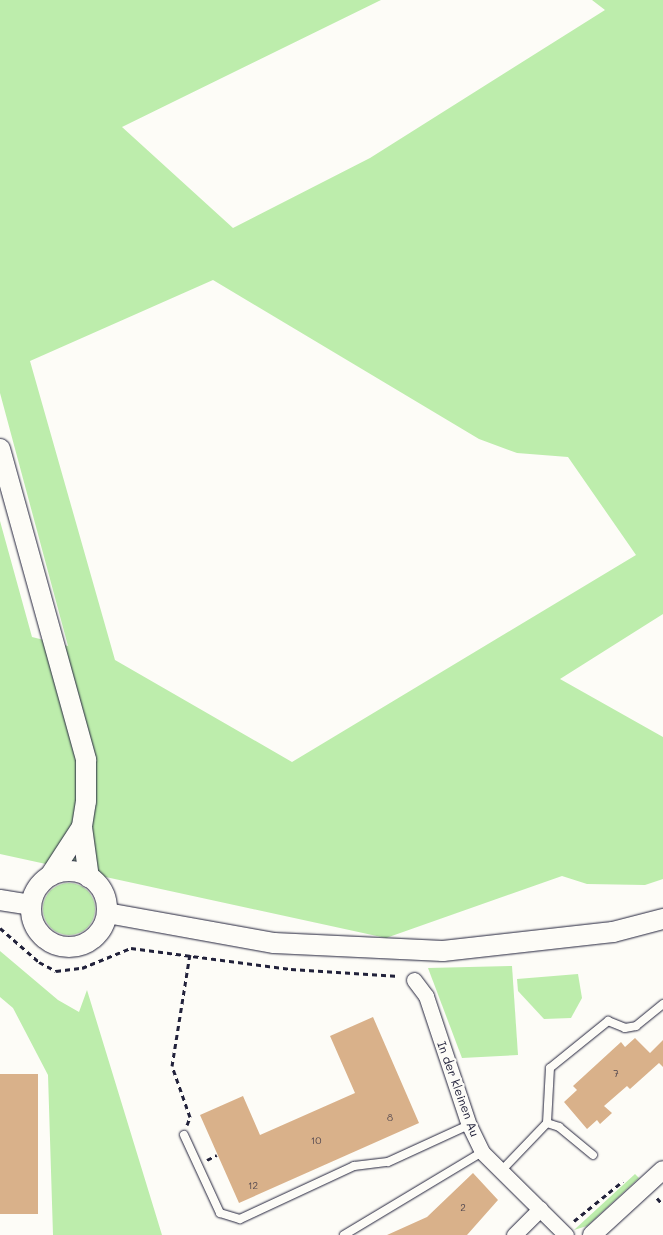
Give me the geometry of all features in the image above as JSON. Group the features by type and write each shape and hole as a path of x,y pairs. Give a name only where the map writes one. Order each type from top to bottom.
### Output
{"main road":[{"path":"0,449 78,722 86,760 86,801 82,827 90,878"},
{"path":"50,876 73,871 90,878 102,890 107,913 104,924 88,942 65,947 44,937 36,928 31,905 38,888 50,876 82,827"},
{"path":"0,900 31,905"},
{"path":"107,913 274,943 443,951 613,932 663,919"}],"street":[{"name":"In der kleinen Au","path":"414,980 426,996 469,1125 482,1152 566,1235"},
{"path":"592,1235 663,1170"},
{"path":"514,1235 540,1209"}],"lane":[{"path":"502,1170 548,1123 550,1068 608,1021 625,1028 636,1026 663,1004"},
{"path":"548,1123 559,1127 593,1154"},
{"path":"184,1136 220,1213 240,1219 354,1166 388,1162 469,1125"},
{"path":"344,1235 482,1152"}],"path":[{"path":"0,928 38,962 56,971 82,968 131,948 190,954 291,969 390,975 414,980"},
{"path":"184,1136 190,1117 172,1066 190,954"}],"green space":[{"path":"0,0 381,0 122,127 233,228 370,158 605,10 592,0 663,0 663,614 560,679 663,737 663,879 645,885 587,884 562,876 386,938 0,854 0,521 32,637 68,646 0,393","holes":["213,280 479,439 517,453 568,457 636,555 292,762 115,660 30,361"]},
{"path":"64,883 74,883 84,887 91,894 95,909 91,924 84,931 74,935 64,935 54,931 47,924 43,914 43,904 47,894 54,887"},
{"path":"0,951 58,1000 79,1012 87,990 162,1235 53,1235 48,1075 13,1008 0,997"},
{"path":"512,966 518,1055 462,1058 428,968"},
{"path":"578,974 582,998 571,1018 544,1019 518,991 517,979"},
{"path":"635,1174 639,1178 587,1226 574,1230"}],"building":[{"path":"373,1017 419,1123 239,1203 200,1115 243,1096 260,1135 355,1093 330,1036"},
{"path":"635,1038 650,1053 663,1040 663,1067 659,1063 630,1089 627,1086 604,1106 612,1113 600,1124 597,1120 587,1129 564,1102 577,1090 573,1086 621,1042 625,1047"},
{"path":"0,1074 38,1074 38,1214 0,1214"},
{"path":"473,1173 498,1200 467,1235 387,1235 427,1217"}]}
